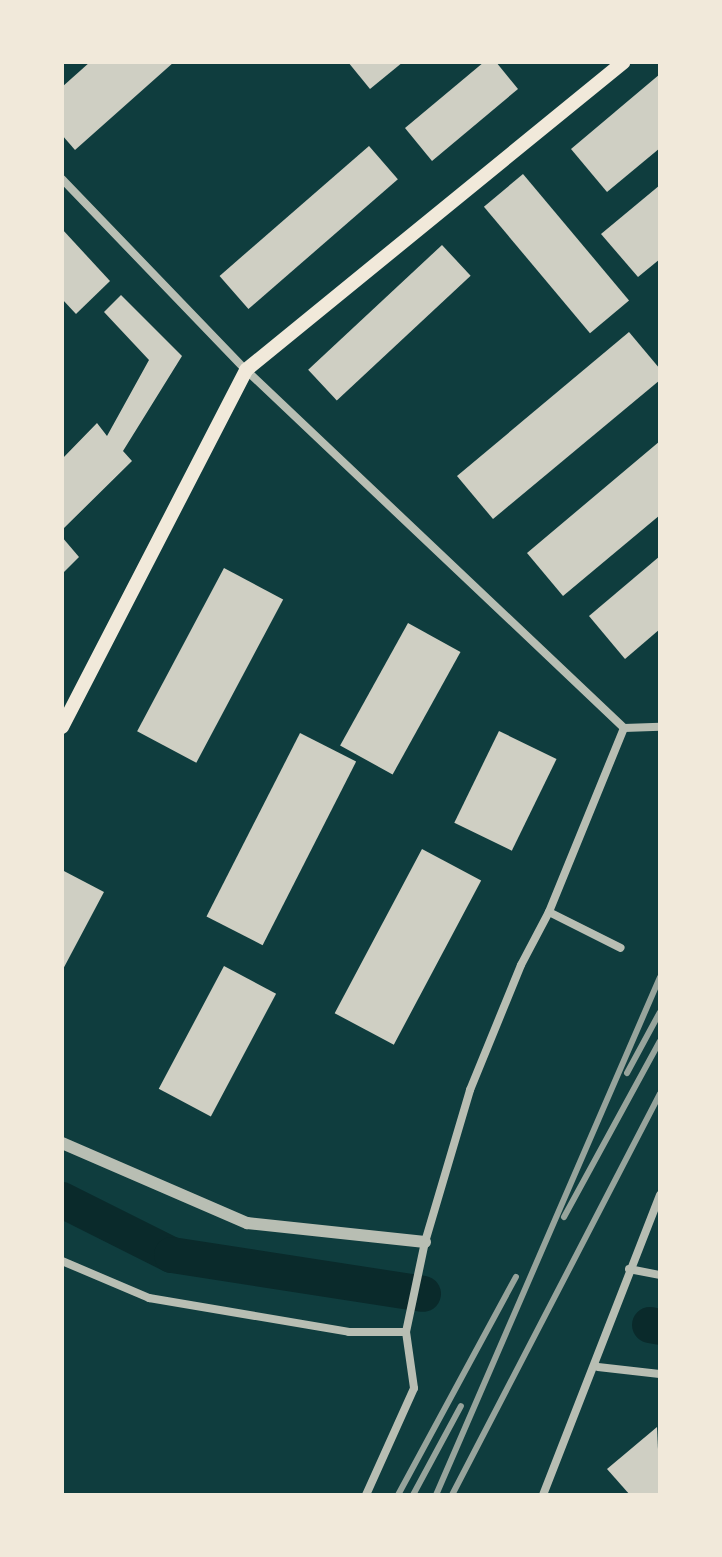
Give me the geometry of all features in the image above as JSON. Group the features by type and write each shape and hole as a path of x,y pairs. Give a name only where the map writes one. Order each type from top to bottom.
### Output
{"main road":[{"path":"62,727 246,370 623,62"}],"street":[{"path":"63,183 246,370 624,728 660,727"},
{"path":"366,1495 414,1388 406,1332 425,1242 470,1090 549,912 624,728"},
{"path":"549,912 621,948"},
{"path":"62,1143 247,1223 425,1242"},
{"path":"543,1495 598,1367 629,1269 660,1195"},
{"path":"62,1261 149,1298 349,1332 406,1332"},
{"path":"629,1269 660,1275"},
{"path":"598,1367 660,1374"}],"building":[{"path":"90,62 174,62 75,150 62,135 62,87"},
{"path":"348,62 403,62 370,89"},
{"path":"484,62 496,62 518,89 432,161 405,128"},
{"path":"660,74 660,148 607,192 571,149"},
{"path":"369,146 398,179 248,309 220,276"},
{"path":"523,174 629,300 590,333 484,207"},
{"path":"660,185 660,259 638,277 601,234"},
{"path":"62,229 110,281 76,314 62,299"},
{"path":"442,245 471,276 337,401 308,370"},
{"path":"121,295 182,356 123,451 132,461 62,530 62,459 97,423 107,436 149,360 104,312"},
{"path":"629,332 660,369 660,380 493,519 457,476"},
{"path":"660,441 660,515 563,596 527,553"},
{"path":"62,537 79,557 62,574"},
{"path":"660,556 660,629 625,659 589,616"},
{"path":"224,568 283,599 196,763 137,731"},
{"path":"408,623 460,652 393,775 340,745"},
{"path":"499,731 557,759 512,851 454,823"},
{"path":"300,733 356,762 263,945 206,917"},
{"path":"422,849 481,880 394,1045 335,1013"},
{"path":"62,870 104,892 62,971"},
{"path":"224,966 276,994 211,1116 159,1089"},
{"path":"657,1427 660,1495 630,1495 607,1469"}],"waterway":[{"path":"62,1200 172,1255 423,1294"},
{"path":"650,1325 660,1327"}],"railway":[{"path":"436,1495 660,977"},
{"path":"627,1073 660,1012"},
{"path":"564,1217 660,1041"},
{"path":"452,1495 660,1094"},
{"path":"398,1495 516,1277"},
{"path":"413,1495 461,1406"}]}
